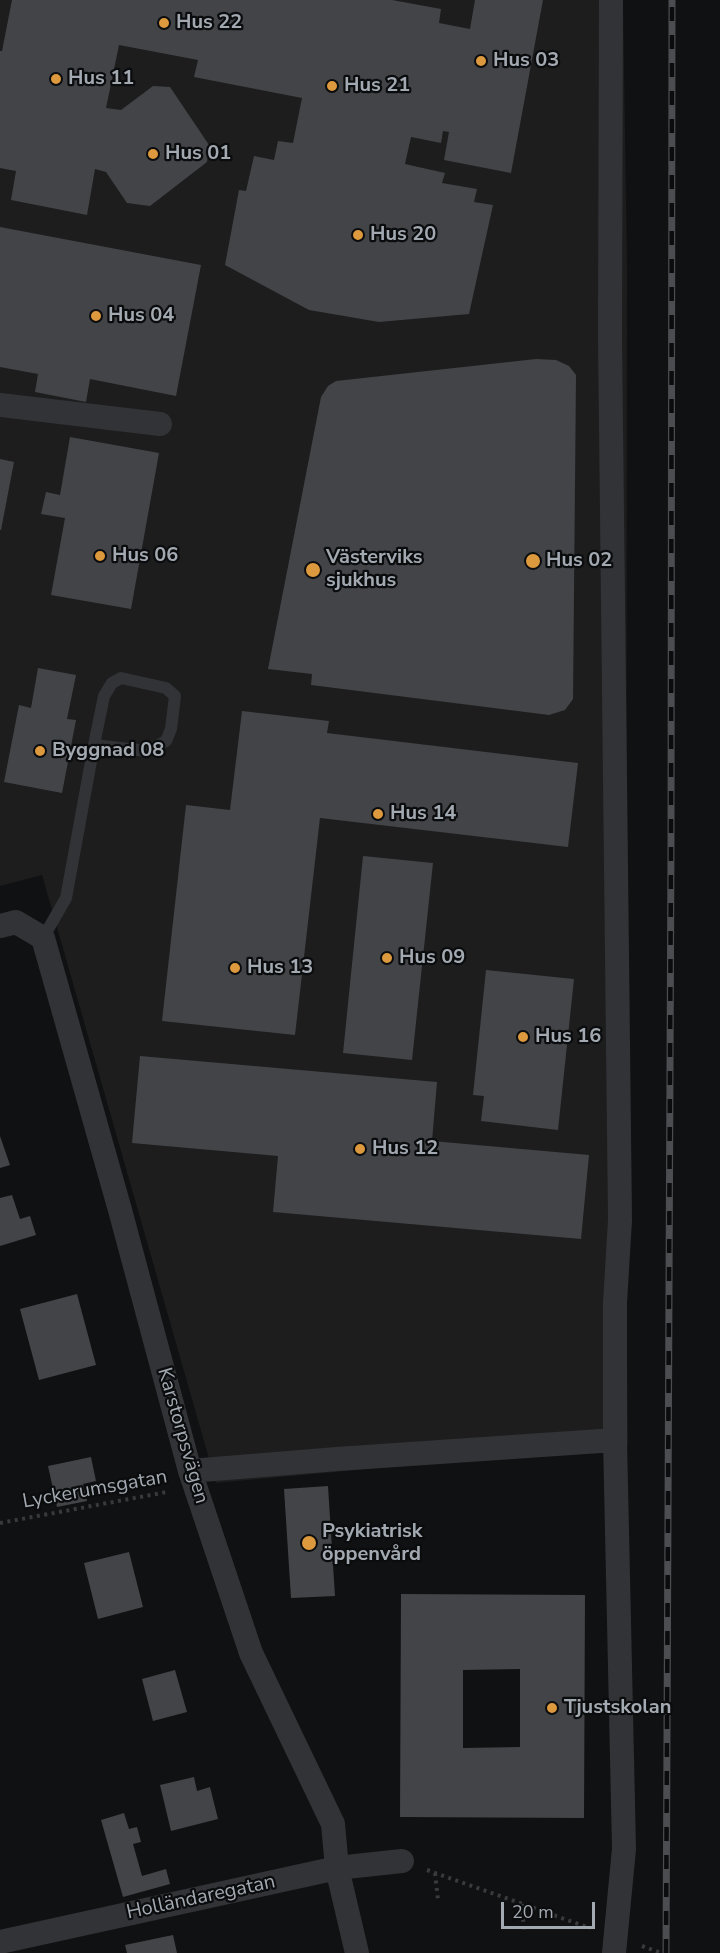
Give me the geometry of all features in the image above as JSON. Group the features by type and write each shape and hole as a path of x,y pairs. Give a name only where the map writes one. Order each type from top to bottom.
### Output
{"street":[{"path":"611,0 610,337 620,1220 615,1303 615,1440 624,1849 615,1945"},
{"path":"0,405 160,424"},
{"path":"8,924 43,938"},
{"name":"Karstorpsvägen","path":"43,938 120,1210 192,1479 251,1653 333,1824 337,1868 357,1953"},
{"path":"192,1479 337,1459 615,1440"},
{"name":"Holländaregatan","path":"0,1942 337,1868 402,1861"}],"lane":[{"path":"43,938 66,898 94,745 104,696 112,683 121,678 166,688 175,696 171,729 166,741 147,751 94,745"}],"path":[{"name":"Lyckerumsgatan","path":"0,1523 192,1479"},
{"path":"402,1861 522,1904 615,1945 661,1953"},
{"path":"435,1873 438,1900"},
{"path":"522,1904 524,1931"}],"shaded area":[{"name":"Västerviks sjukhus","path":"0,0 623,0 627,266 626,1264 628,1445 216,1483 42,875 0,886"}],"building":[{"path":"12,0 392,0 441,9 439,23 470,29 475,0 543,0 511,173 444,160 449,132 443,131 441,143 411,137 405,164 445,173 442,183 477,189 474,202 493,205 469,314 379,322 309,310 225,265 239,190 246,191 254,156 274,160 278,141 293,143 302,98 194,77 198,60 119,45 106,108 121,110 153,86 170,87 209,145 207,162 150,206 127,203 106,172 95,169 87,215 11,200 16,171 0,168 0,51 2,51"},
{"name":"Hus 04","path":"0,227 201,265 176,396 90,379 86,402 35,392 38,374 0,367"},
{"name":"Hus 02","path":"536,359 556,360 569,366 576,375 573,699 565,710 549,715 311,685 312,674 268,669 321,397 328,386 336,381"},
{"name":"Hus 06","path":"70,437 159,453 131,609 51,595 65,518 41,514 46,492 60,495"},
{"path":"0,459 14,462 1,530 0,530"},
{"name":"Byggnad 08","path":"38,668 76,675 67,719 76,720 62,793 4,782 19,705 31,708"},
{"name":"Hus 14","path":"242,711 329,721 327,733 578,763 568,847 320,818 295,1035 162,1021 186,805 230,810"},
{"name":"Hus 09","path":"363,856 433,863 412,1060 343,1053"},
{"name":"Hus 16","path":"486,970 574,979 558,1130 481,1121 484,1096 473,1095"},
{"name":"Hus 12","path":"140,1056 437,1082 432,1141 589,1155 581,1239 273,1212 278,1156 132,1143"},
{"path":"0,1136 10,1165 0,1168"},
{"path":"12,1195 20,1219 30,1216 36,1235 0,1246 0,1198"},
{"path":"77,1294 96,1365 39,1380 20,1309"},
{"path":"91,1457 96,1481 83,1484 87,1501 57,1507 48,1466"},
{"name":"Psykiatrisk öppenvård","path":"328,1486 335,1596 291,1598 284,1489"},
{"path":"129,1552 143,1607 98,1619 84,1563"},
{"name":"Tjustskolan","path":"401,1594 585,1595 584,1818 400,1817","holes":["520,1669 520,1747 463,1748 463,1670"]},
{"path":"175,1670 187,1712 153,1721 142,1679"},
{"path":"194,1777 197,1791 210,1787 218,1819 171,1831 160,1785"},
{"path":"124,1813 129,1829 137,1827 141,1842 133,1844 142,1876 166,1869 170,1884 123,1897 101,1820"},
{"path":"173,1935 177,1953 127,1953 125,1945"}],"railway":[{"path":"666,1953 672,0"}],"place":[{"name":"Hus 22","path":"164,23"},
{"name":"Hus 03","path":"481,61"},
{"name":"Hus 11","path":"56,79"},
{"name":"Hus 21","path":"332,86"},
{"name":"Hus 01","path":"153,154"},
{"name":"Hus 20","path":"358,235"},
{"name":"Hus 04","path":"96,316"},
{"name":"Hus 06","path":"100,556"},
{"name":"Hus 02","path":"533,561"},
{"name":"Västerviks sjukhus","path":"313,570"},
{"name":"Byggnad 08","path":"40,751"},
{"name":"Hus 14","path":"378,814"},
{"name":"Hus 09","path":"387,958"},
{"name":"Hus 13","path":"235,968"},
{"name":"Hus 16","path":"523,1037"},
{"name":"Hus 12","path":"360,1149"},
{"name":"Psykiatrisk öppenvård","path":"309,1543"},
{"name":"Tjustskolan","path":"552,1708"}]}
